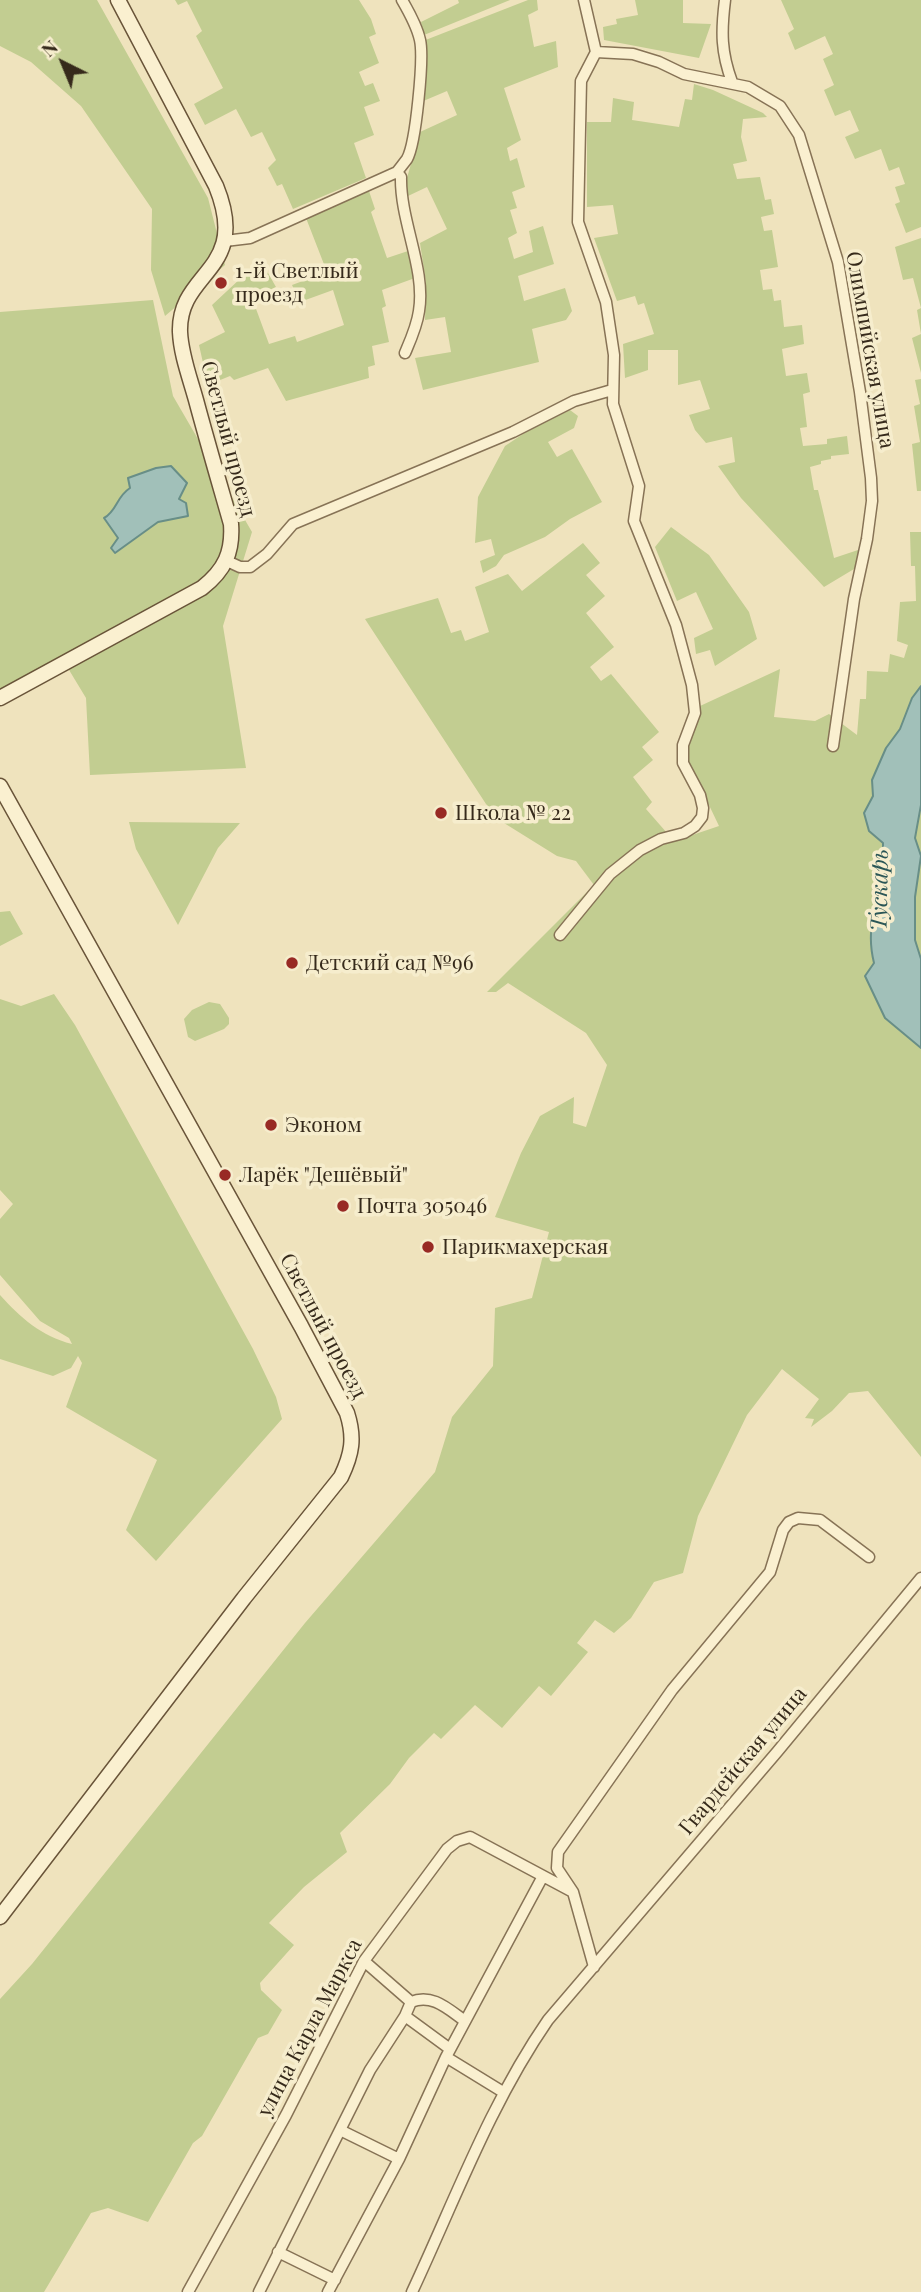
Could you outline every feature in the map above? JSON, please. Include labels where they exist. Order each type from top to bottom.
[{"type":"street","points":[[118,0],[216,186],[225,213],[225,241],[250,238],[397,172],[408,158],[422,65],[420,40],[402,0]]},
{"type":"street","points":[[560,935],[610,874],[640,850],[661,839],[684,834],[702,817],[700,795],[683,763],[683,745],[695,713],[692,685],[677,625],[634,521],[639,486],[616,416],[612,390],[614,355],[606,302],[578,222],[581,81],[596,52],[584,0]]},
{"type":"street","points":[[725,0],[721,35],[725,64],[732,82]]},
{"type":"street","name":"Олимпийская улица","points":[[596,52],[633,54],[684,74],[747,87],[780,106],[799,135],[838,262],[860,391],[872,501],[854,599],[833,746]]},
{"type":"street","points":[[397,172],[401,177],[405,221],[419,288],[419,310],[405,353]]},
{"type":"street","name":"Светлый проезд","points":[[225,241],[216,262],[188,299],[183,310],[180,332],[186,366],[231,524],[232,543],[227,561]]},
{"type":"street","points":[[0,698],[202,587],[216,576],[227,561],[240,567],[250,567],[267,554],[293,524],[513,432],[574,401],[612,390]]},
{"type":"street","name":"Светлый проезд","points":[[0,786],[307,1338],[347,1413],[353,1443],[351,1457],[341,1477],[244,1598],[0,1917]]},
{"type":"street","points":[[412,2292],[503,2092],[524,2054],[548,2020],[594,1967],[573,1892],[557,1868],[558,1852],[672,1690],[770,1572],[783,1530],[789,1522],[798,1518],[820,1520],[869,1557]]},
{"type":"street","name":"Гвардейская улица","points":[[594,1967],[921,1578]]},
{"type":"street","name":"улица Карла Маркса","points":[[188,2292],[286,2116],[363,1961],[447,1849],[457,1841],[470,1837],[573,1892]]},
{"type":"street","points":[[328,2292],[398,2159],[448,2053],[542,1876]]},
{"type":"street","points":[[363,1961],[411,2002]]},
{"type":"street","points":[[259,2292],[370,2070],[411,2002],[419,1998],[432,1999],[465,2021]]},
{"type":"street","points":[[405,2016],[448,2053],[503,2092]]},
{"type":"street","points":[[340,2130],[398,2159]]},
{"type":"street","points":[[278,2252],[335,2280]]},
{"type":"green space","points":[[0,0],[97,0],[208,198],[225,265],[165,316],[151,270],[152,209],[81,106],[31,62],[0,46]]},
{"type":"green space","points":[[175,0],[359,0],[371,19],[376,34],[369,37],[379,63],[359,72],[365,86],[373,83],[380,101],[364,107],[374,135],[354,143],[366,178],[293,209],[282,184],[277,186],[268,168],[276,160],[262,132],[251,137],[236,109],[205,125],[194,104],[223,88],[196,36],[202,31],[187,1],[178,5]]},
{"type":"green space","points":[[458,0],[510,0],[424,35],[421,22],[459,3]]},
{"type":"green space","points":[[528,0],[537,0],[538,10],[528,15],[534,47],[556,41],[558,67],[504,88],[521,140],[507,148],[510,161],[517,158],[525,187],[512,192],[517,208],[510,210],[517,233],[508,238],[514,259],[533,252],[529,231],[543,226],[554,264],[518,276],[524,301],[565,288],[572,311],[566,320],[532,329],[539,362],[423,390],[415,358],[451,352],[445,317],[425,320],[426,283],[420,243],[447,229],[427,187],[408,196],[405,185],[420,132],[457,115],[447,91],[421,102],[423,41]]},
{"type":"green space","points":[[635,0],[683,0],[683,23],[711,24],[699,58],[604,40],[603,27],[617,24],[616,19],[638,15]]},
{"type":"green space","points":[[781,0],[921,0],[921,227],[906,233],[895,204],[900,202],[895,187],[905,184],[899,167],[889,171],[881,149],[855,159],[845,137],[859,131],[850,110],[835,116],[824,90],[834,85],[823,59],[833,54],[825,36],[795,50],[788,33],[794,29]]},
{"type":"green space","points":[[694,84],[713,90],[767,117],[743,119],[741,137],[747,161],[733,164],[737,179],[760,177],[765,200],[771,199],[774,214],[761,217],[764,231],[772,230],[778,267],[760,270],[763,290],[772,289],[774,301],[781,300],[784,327],[802,325],[804,344],[782,349],[786,376],[807,373],[810,392],[803,394],[807,427],[800,428],[803,446],[827,444],[827,439],[847,436],[849,454],[831,456],[831,459],[810,467],[834,558],[861,549],[859,566],[824,587],[741,498],[718,466],[735,462],[732,437],[706,443],[695,430],[689,415],[710,409],[700,380],[678,385],[678,350],[648,350],[648,370],[625,378],[623,344],[654,334],[644,303],[638,305],[635,296],[617,301],[594,238],[618,234],[613,205],[587,207],[587,122],[611,122],[613,98],[634,102],[632,120],[679,127],[685,99],[692,100]]},
{"type":"green space","points":[[369,191],[375,209],[371,212],[387,258],[408,251],[415,278],[382,290],[386,306],[382,308],[389,342],[372,346],[375,365],[368,367],[369,378],[286,401],[268,368],[234,380],[230,376],[208,385],[199,345],[225,332],[212,305],[256,264],[268,273],[276,287],[252,298],[269,344],[295,336],[297,342],[344,325],[333,290],[300,302],[292,285],[327,272],[306,218]]},
{"type":"green space","points":[[921,238],[921,308],[913,278],[903,280],[895,247]]},
{"type":"green space","points":[[153,300],[173,396],[252,532],[223,626],[246,768],[90,775],[86,698],[63,660],[0,693],[0,312]]},
{"type":"green space","points":[[921,308],[921,334],[917,310]]},
{"type":"green space","points":[[921,334],[921,373],[912,338]]},
{"type":"green space","points":[[921,379],[921,491],[917,491],[912,444],[920,442],[914,406],[920,404],[915,380]]},
{"type":"green space","points":[[570,410],[578,416],[574,428],[548,442],[557,457],[572,449],[602,502],[570,519],[545,537],[504,555],[496,566],[483,573],[480,561],[495,555],[491,539],[475,543],[478,497],[505,446],[532,428]]},
{"type":"green space","points":[[671,527],[709,555],[749,612],[757,639],[715,666],[710,650],[696,654],[694,638],[713,629],[696,592],[677,601],[655,547]]},
{"type":"green space","points":[[910,532],[921,532],[921,686],[912,698],[901,728],[886,748],[872,780],[873,796],[864,813],[870,831],[883,843],[881,880],[871,935],[874,963],[865,976],[885,1018],[921,1048],[921,1457],[868,1391],[849,1393],[811,1427],[814,1419],[805,1418],[819,1399],[782,1369],[747,1415],[698,1516],[683,1573],[654,1582],[631,1618],[614,1633],[595,1620],[577,1643],[588,1652],[551,1696],[539,1686],[502,1728],[475,1705],[441,1739],[434,1733],[409,1758],[390,1784],[340,1833],[347,1852],[304,1887],[269,1923],[294,1945],[260,1983],[261,1990],[282,2010],[268,2034],[258,2038],[202,2136],[193,2143],[148,2222],[108,2208],[91,2213],[44,2292],[0,2292],[0,1999],[32,1964],[305,1623],[435,1472],[452,1417],[493,1366],[495,1308],[532,1298],[549,1232],[495,1217],[521,1153],[540,1116],[574,1097],[573,1123],[586,1127],[607,1065],[586,1033],[508,983],[496,992],[487,992],[594,885],[576,861],[557,856],[504,823],[486,804],[365,619],[438,598],[451,633],[461,630],[465,641],[489,632],[475,587],[508,574],[522,591],[583,543],[600,563],[586,575],[605,596],[586,613],[614,647],[590,667],[601,681],[611,674],[659,732],[642,747],[653,760],[633,777],[652,802],[646,809],[667,833],[636,846],[598,882],[651,849],[719,826],[687,759],[688,741],[700,706],[780,669],[774,717],[815,721],[829,714],[857,735],[860,699],[866,699],[867,671],[888,672],[890,654],[904,658],[908,645],[897,641],[900,602],[916,601]]},
{"type":"green space","points":[[921,805],[921,856],[915,838]]},
{"type":"green space","points":[[129,822],[240,823],[218,848],[178,925],[136,849]]},
{"type":"green space","points":[[921,856],[921,959],[915,940],[915,897]]},
{"type":"green space","points":[[10,911],[23,934],[0,946],[0,912]]},
{"type":"green space","points":[[54,994],[75,1025],[253,1349],[276,1397],[282,1419],[156,1561],[126,1530],[157,1460],[66,1407],[82,1363],[78,1356],[71,1368],[53,1376],[0,1359],[0,1295],[32,1325],[72,1344],[69,1338],[40,1321],[0,1275],[0,1219],[13,1204],[0,1190],[0,999],[21,1006]]},
{"type":"green space","points":[[209,1002],[220,1004],[229,1018],[229,1024],[224,1029],[195,1041],[188,1037],[184,1019],[192,1010]]},
{"type":"water","points":[[171,466],[187,483],[179,499],[186,503],[188,516],[158,522],[115,553],[111,548],[118,538],[104,518],[112,512],[122,495],[130,488],[128,478],[156,468]]},
{"type":"water","name":"Тускарь","points":[[921,686],[921,805],[915,838],[921,856],[915,897],[915,940],[921,959],[921,1048],[885,1018],[865,976],[874,963],[871,935],[881,880],[883,843],[869,831],[864,813],[873,796],[872,780],[886,748],[900,729],[912,698]]},
{"type":"place","name":"1-й Светлый проезд","points":[[221,283]]},
{"type":"place","name":"Школа № 22","points":[[441,813]]},
{"type":"place","name":"Детский сад №96","points":[[292,963]]},
{"type":"place","name":"Эконом","points":[[271,1125]]},
{"type":"place","name":"Ларёк \"Дешёвый\"","points":[[225,1175]]},
{"type":"place","name":"Почта 305046","points":[[343,1206]]},
{"type":"place","name":"Парикмахерская","points":[[428,1247]]}]
